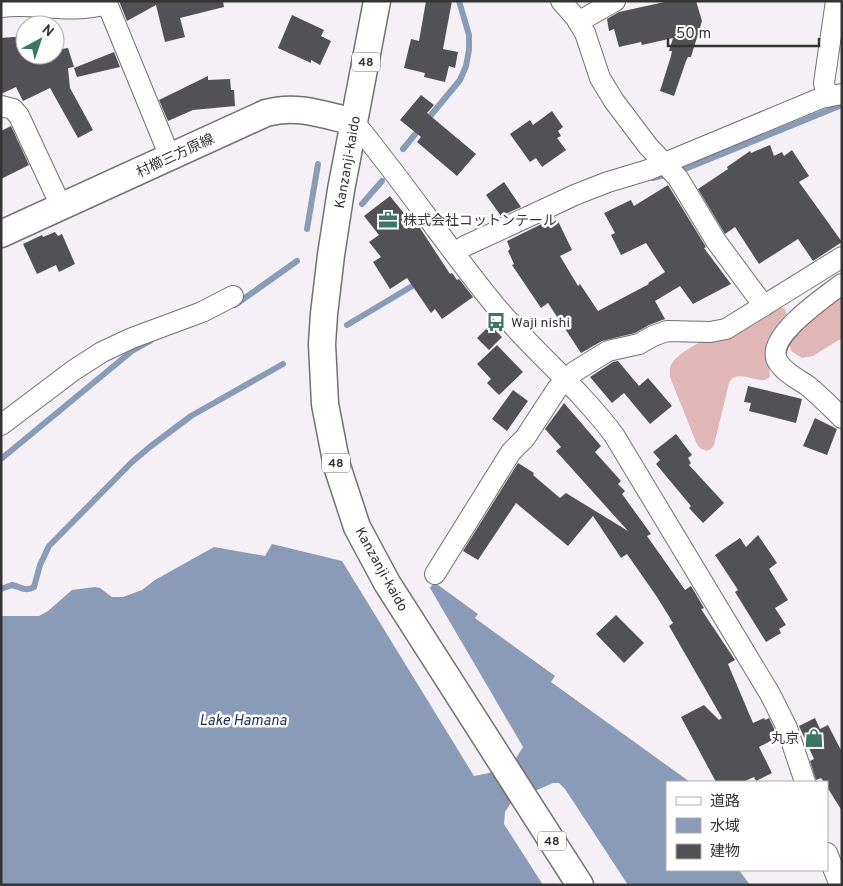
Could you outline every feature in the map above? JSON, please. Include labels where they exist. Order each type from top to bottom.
[{"type":"main road","name":"Kanzanji-kaido","points":[[377,1],[330,255],[324,314],[322,344],[325,404],[337,466],[358,527],[387,583],[580,885]]},
{"type":"main road","name":"村櫛三方原線","points":[[1,234],[266,113],[277,110],[300,109],[354,122]]},
{"type":"street","points":[[561,1],[585,33],[606,90],[648,146],[678,178],[716,241],[764,306]]},
{"type":"street","points":[[578,22],[615,1]]},
{"type":"street","points":[[455,253],[465,246],[577,194],[665,164],[834,96],[824,83],[836,1]]},
{"type":"street","points":[[1,7],[35,6],[69,10],[106,3],[170,157]]},
{"type":"street","points":[[1,106],[13,109],[19,116],[61,206]]},
{"type":"street","points":[[354,122],[504,316],[595,411],[614,435],[770,694],[787,728],[805,781]]},
{"type":"street","points":[[435,574],[511,452],[525,438],[557,389],[574,372],[608,351],[639,344],[667,331],[710,332],[726,329],[842,257]]},
{"type":"street","points":[[842,284],[791,325],[775,350],[777,361],[784,369],[809,388],[842,418]]},
{"type":"street","points":[[1,425],[47,399],[74,370],[102,352],[132,338],[202,312],[233,296]]},
{"type":"street","points":[[828,855],[840,885]]},
{"type":"shaded area","points":[[842,291],[842,338],[813,356],[802,358],[791,351],[789,341],[793,331]]},
{"type":"shaded area","points":[[780,307],[785,309],[787,315],[768,355],[770,377],[765,380],[740,376],[732,379],[729,383],[714,445],[706,451],[700,448],[670,377],[671,365],[689,348],[704,340]]},
{"type":"water","name":"Lake Hamana","points":[[272,544],[342,561],[474,776],[489,773],[514,761],[523,747],[430,588],[434,582],[478,614],[475,618],[555,676],[551,682],[689,781],[666,781],[666,871],[740,871],[750,885],[628,885],[565,789],[559,783],[553,783],[512,801],[505,812],[504,824],[543,885],[1,885],[1,616],[39,616],[48,611],[72,590],[95,587],[100,588],[112,597],[123,597],[142,590],[155,580],[214,547],[265,556]]},
{"type":"building","points":[[119,1],[223,1],[224,7],[180,18],[185,37],[165,42],[156,5],[127,21]]},
{"type":"building","points":[[426,1],[452,1],[443,49],[458,52],[455,68],[449,66],[445,82],[424,77],[425,73],[404,68],[411,39],[419,41]]},
{"type":"building","points":[[669,1],[696,1],[702,21],[691,57],[688,57],[686,61],[674,96],[660,91],[671,56],[672,51],[669,51],[673,38],[642,45],[641,42],[619,47],[614,29],[609,31],[607,19],[619,12]]},
{"type":"building","points":[[292,15],[324,30],[321,36],[331,41],[320,65],[311,60],[311,63],[278,48]]},
{"type":"building","points":[[15,37],[15,65],[65,65],[65,48],[68,48],[74,67],[68,68],[70,88],[93,130],[78,138],[50,88],[23,101],[16,87],[1,94],[1,38]]},
{"type":"building","points":[[114,52],[120,67],[77,77],[74,68]]},
{"type":"building","points":[[208,76],[208,80],[230,79],[231,90],[234,90],[235,106],[193,110],[168,121],[159,100]]},
{"type":"building","points":[[421,95],[434,105],[427,113],[476,154],[457,176],[417,142],[421,137],[400,120]]},
{"type":"building","points":[[552,111],[563,127],[558,131],[561,136],[557,138],[566,150],[542,167],[536,158],[530,162],[510,134],[530,120],[533,125]]},
{"type":"building","points":[[11,126],[29,165],[1,179],[1,131]]},
{"type":"building","points":[[770,145],[774,156],[782,152],[784,156],[792,150],[809,176],[799,182],[842,242],[813,261],[798,239],[759,264],[735,227],[725,234],[698,189],[728,169],[727,167],[750,151],[751,153]]},
{"type":"building","points":[[504,182],[521,207],[501,216],[486,195]]},
{"type":"building","points":[[668,185],[706,247],[704,248],[731,284],[693,304],[680,286],[655,301],[665,319],[635,333],[602,341],[581,353],[548,303],[541,308],[512,265],[514,264],[508,251],[510,249],[507,241],[556,217],[572,250],[560,256],[578,286],[580,284],[598,311],[649,284],[665,272],[646,243],[621,255],[611,235],[615,233],[604,213],[631,200],[634,206]]},
{"type":"building","points":[[390,196],[415,227],[418,225],[450,274],[452,273],[457,280],[459,279],[473,297],[442,319],[435,309],[431,313],[407,278],[390,289],[373,262],[381,257],[369,242],[379,235],[364,216]]},
{"type":"building","points":[[55,232],[58,236],[62,234],[75,264],[59,272],[56,265],[37,274],[23,244],[42,235],[43,237]]},
{"type":"building","points":[[490,325],[502,337],[489,350],[477,338]]},
{"type":"building","points":[[497,345],[523,372],[499,395],[487,383],[491,379],[477,364]]},
{"type":"building","points":[[618,361],[639,386],[648,378],[672,406],[650,424],[624,393],[612,403],[590,377],[613,362]]},
{"type":"building","points":[[748,386],[802,399],[796,423],[749,411],[751,403],[744,402]]},
{"type":"building","points":[[513,390],[528,401],[507,431],[492,419]]},
{"type":"building","points":[[564,403],[601,446],[595,452],[621,481],[618,484],[625,491],[622,494],[651,534],[647,536],[685,590],[691,586],[704,608],[701,609],[735,660],[728,664],[753,723],[769,718],[778,737],[759,747],[772,773],[756,781],[754,777],[745,781],[715,781],[681,717],[704,705],[719,720],[722,718],[669,626],[673,623],[657,597],[627,554],[621,558],[593,516],[568,546],[516,503],[478,560],[463,551],[518,463],[534,473],[533,475],[560,498],[566,493],[628,531],[556,451],[561,447],[545,429]]},
{"type":"building","points":[[815,418],[837,429],[827,455],[803,446]]},
{"type":"building","points":[[676,434],[692,455],[688,458],[691,463],[689,465],[724,503],[703,523],[689,508],[691,506],[656,464],[660,460],[653,452]]},
{"type":"building","points":[[758,535],[777,563],[769,569],[788,600],[775,608],[786,625],[779,629],[781,633],[766,642],[735,592],[738,590],[715,555],[740,538],[746,547]]},
{"type":"building","points":[[616,615],[644,643],[624,663],[596,634]]},
{"type":"building","points":[[815,718],[820,729],[828,725],[842,752],[842,811],[828,789],[828,781],[823,781],[821,778],[816,780],[810,761],[814,759],[799,726]]},
{"type":"waterway","points":[[403,149],[460,80],[466,66],[469,35],[459,1]]},
{"type":"waterway","points":[[685,169],[842,105]]},
{"type":"waterway","points":[[307,229],[318,164]]},
{"type":"waterway","points":[[653,178],[664,175]]},
{"type":"waterway","points":[[362,204],[382,181]]},
{"type":"waterway","points":[[235,305],[297,261]]},
{"type":"waterway","points":[[347,325],[419,282]]},
{"type":"waterway","points":[[1,459],[132,351],[150,341]]},
{"type":"waterway","points":[[1,589],[12,585],[26,589],[34,587],[40,565],[49,546],[132,462],[191,416],[283,364]]},
{"type":"place","name":"株式会社コットンテール","points":[[388,220]]},
{"type":"place","name":"Waji nishi","points":[[496,322]]},
{"type":"place","name":"丸京","points":[[814,738]]}]
